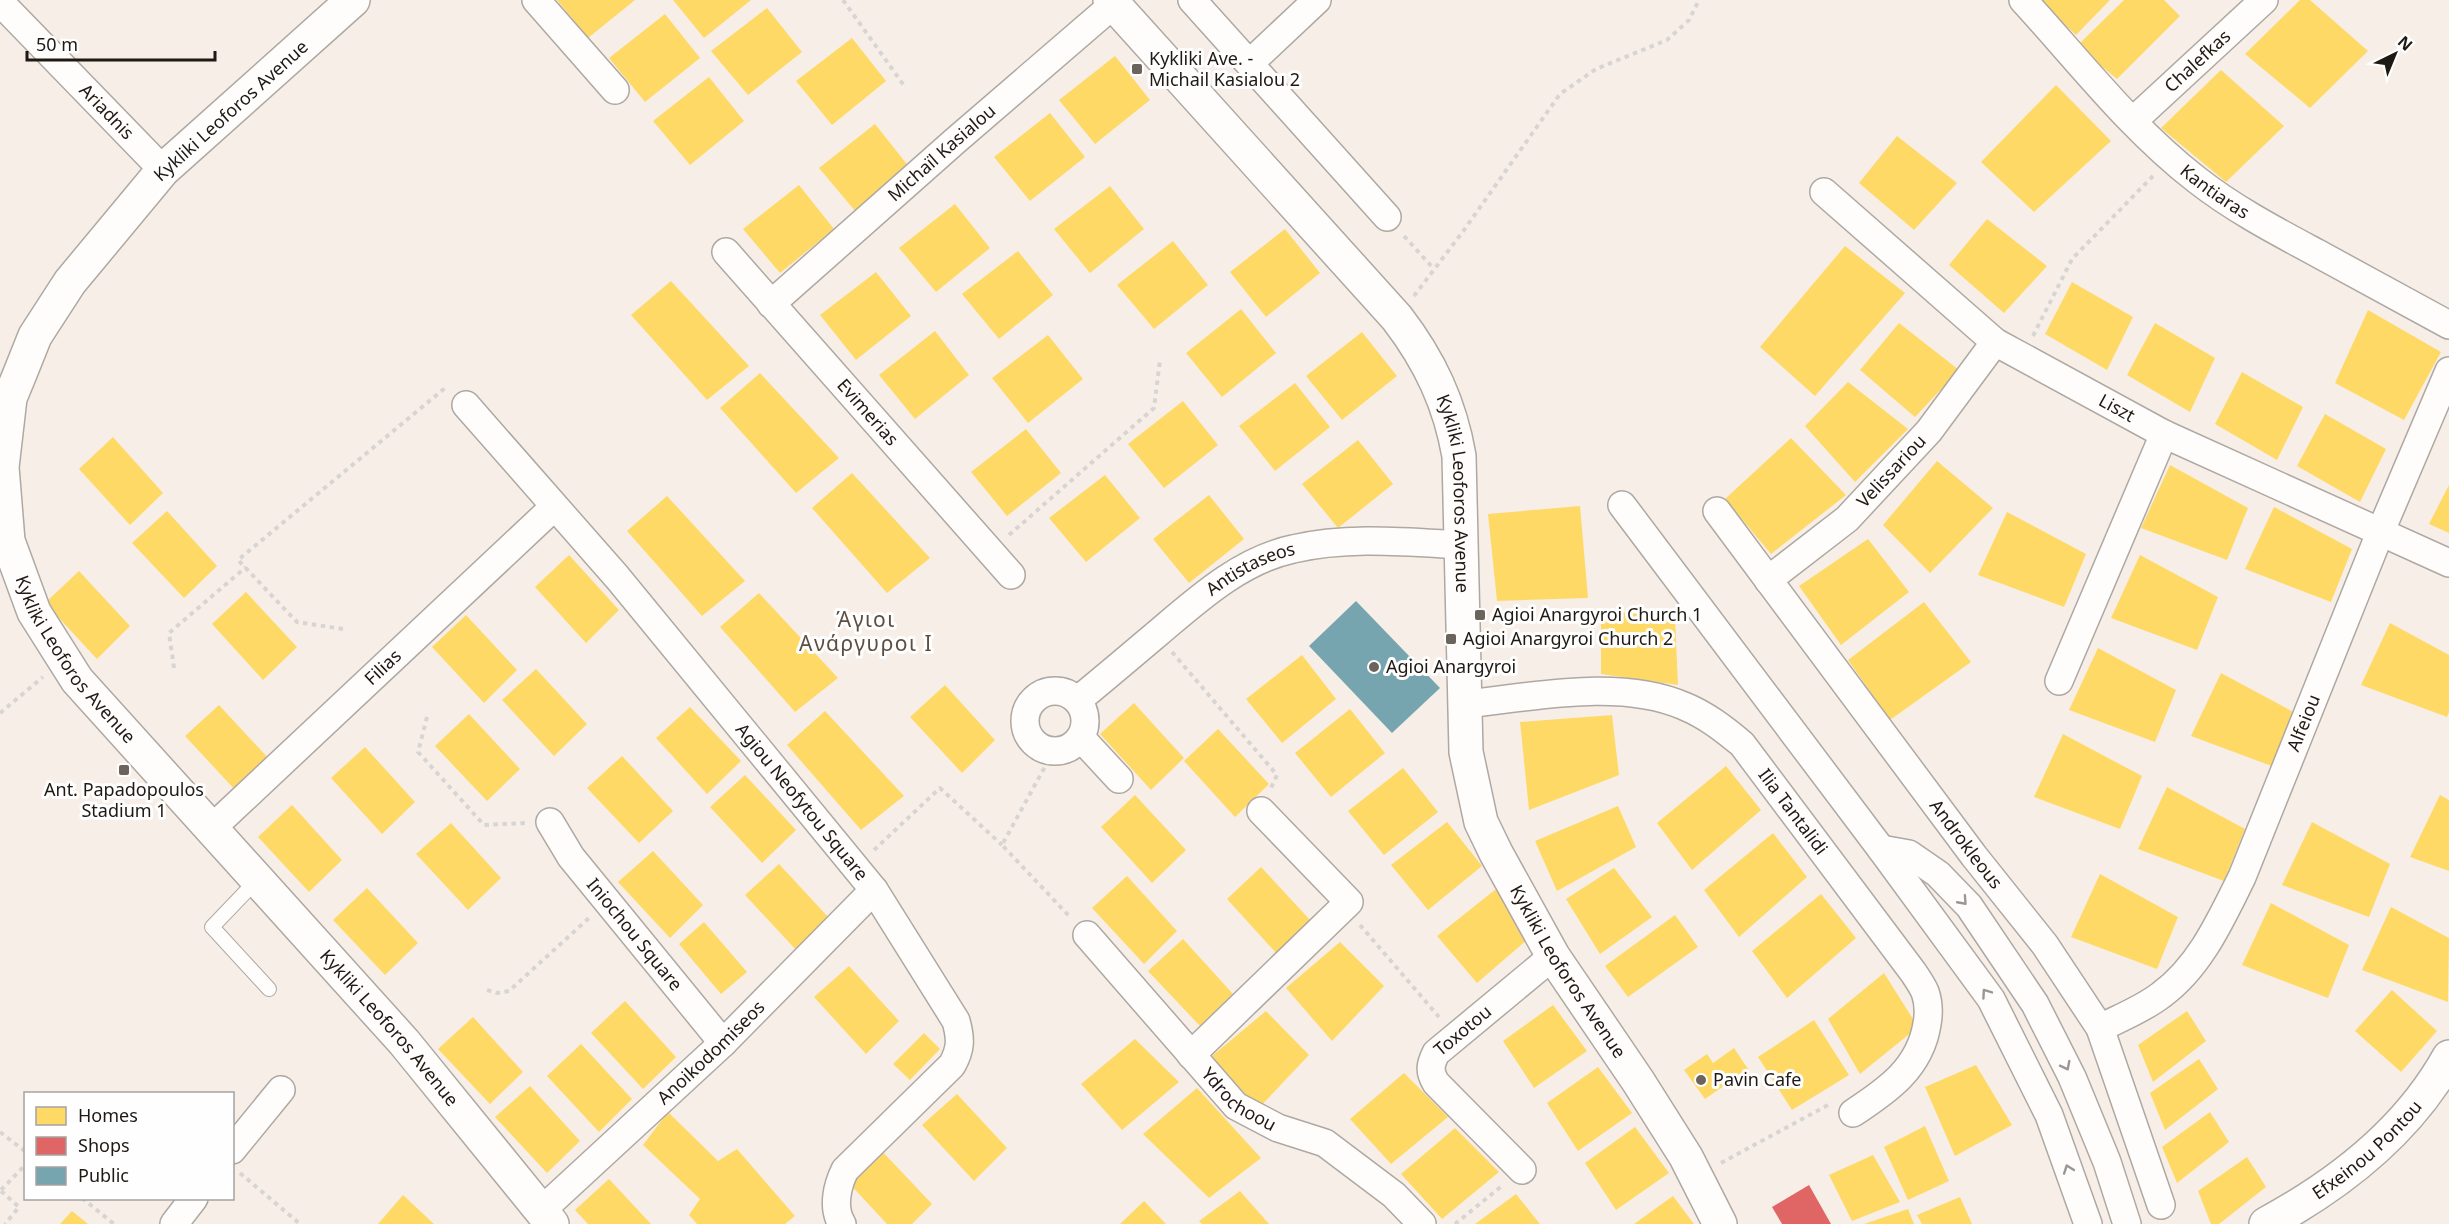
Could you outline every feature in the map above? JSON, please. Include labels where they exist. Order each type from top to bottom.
[{"type":"street","name":"Kykliki Leoforos Avenue","points":[[353,0],[163,170],[70,282],[35,336],[10,398],[2,467],[8,540],[34,612],[77,680],[404,1042],[547,1217]]},
{"type":"street","points":[[536,0],[615,90]]},
{"type":"street","points":[[1192,0],[1387,217]]},
{"type":"street","points":[[1250,63],[1317,0]]},
{"type":"street","name":"Kantiaras","points":[[2023,0],[2133,121],[2171,158],[2223,199],[2260,222],[2449,325]]},
{"type":"street","name":"Chalefkas","points":[[2133,121],[2264,0]]},
{"type":"street","name":"Ariadnis","points":[[0,2],[163,170]]},
{"type":"street","name":"Kykliki Leoforos Avenue","points":[[1112,2],[1397,318],[1413,339],[1438,382],[1454,430],[1459,456],[1466,752],[1481,822],[1553,956],[1632,1072],[1697,1176],[1720,1224]]},
{"type":"street","name":"Michaïl Kasialou","points":[[771,304],[1112,2]]},
{"type":"street","name":"Liszt","points":[[1824,192],[1995,342],[2164,434],[2449,563]]},
{"type":"street","name":"Evimerias","points":[[726,252],[1011,575]]},
{"type":"street","name":"Velissariou","points":[[1768,580],[1847,519],[1929,431],[1995,342]]},
{"type":"street","name":"Alfeiou","points":[[2100,1028],[2160,996],[2184,976],[2215,931],[2242,877],[2380,533],[2449,371]]},
{"type":"street","name":"Agiou Neofytou Square","points":[[466,405],[617,577],[874,890],[957,1021],[961,1040],[952,1065],[845,1170],[837,1192],[838,1218],[842,1224]]},
{"type":"street","points":[[2060,681],[2164,434]]},
{"type":"street","points":[[1622,505],[1991,999],[2049,1115],[2088,1224]]},
{"type":"street","name":"Filias","points":[[211,829],[554,507]]},
{"type":"street","name":"Androkleous","points":[[1716,511],[1974,856],[2045,945],[2100,1028],[2161,1205]]},
{"type":"street","name":"Antistaseos","points":[[1078,700],[1214,588],[1239,571],[1263,559],[1292,549],[1329,543],[1373,541],[1462,545]]},
{"type":"street","points":[[1048,690],[1069,694],[1078,700],[1086,719],[1085,729],[1081,738],[1073,746],[1053,752],[1033,742],[1024,723],[1025,712],[1030,702],[1048,690]]},
{"type":"street","name":"Ilia Tantalidi","points":[[1464,704],[1580,693],[1636,693],[1683,706],[1721,727],[1742,744],[1913,972],[1925,992],[1929,1010],[1925,1034],[1911,1066],[1898,1081],[1853,1113]]},
{"type":"street","points":[[1081,738],[1119,779]]},
{"type":"street","points":[[1191,1055],[1348,902],[1261,811]]},
{"type":"street","name":"Iniochou Square","points":[[550,822],[571,857],[723,1042]]},
{"type":"street","points":[[1881,849],[1909,854],[1938,874],[1969,906],[2035,1004],[2072,1077],[2107,1162],[2127,1224]]},
{"type":"street","points":[[1938,874],[1974,856]]},
{"type":"street","name":"Anoikodomiseos","points":[[547,1217],[874,890]]},
{"type":"street","name":"Ydrochoou","points":[[1087,935],[1236,1106],[1278,1128],[1325,1143],[1394,1195],[1422,1224]]},
{"type":"street","name":"Toxotou","points":[[1522,1170],[1436,1083],[1430,1072],[1431,1064],[1436,1053],[1553,956]]},
{"type":"street","name":"Efxeinou Pontou","points":[[2266,1224],[2320,1193],[2364,1159],[2401,1122],[2449,1057]]},
{"type":"street","points":[[234,1148],[281,1090]]},
{"type":"street","points":[[174,1224],[192,1200]]},
{"type":"lane","points":[[257,880],[212,927],[269,989]]},
{"type":"path","points":[[843,0],[905,87]]},
{"type":"path","points":[[1397,318],[1560,94],[1596,69],[1667,40],[1689,20],[1699,0]]},
{"type":"path","points":[[2022,356],[2072,260],[2171,158]]},
{"type":"path","points":[[1387,217],[1434,269]]},
{"type":"path","points":[[990,551],[1154,408],[1160,360]]},
{"type":"path","points":[[343,628],[297,622],[238,560],[446,387],[466,405]]},
{"type":"path","points":[[174,668],[169,633],[246,567]]},
{"type":"path","points":[[1156,634],[1277,775],[1261,811]]},
{"type":"path","points":[[0,713],[64,659]]},
{"type":"path","points":[[427,717],[418,752],[484,825],[550,822]]},
{"type":"path","points":[[1002,845],[1053,752]]},
{"type":"path","points":[[855,867],[940,788],[1002,845],[1087,935]]},
{"type":"path","points":[[488,990],[496,993],[509,992],[607,901]]},
{"type":"path","points":[[1344,906],[1456,1037]]},
{"type":"path","points":[[1697,1176],[1840,1099],[1853,1113]]},
{"type":"path","points":[[0,1132],[24,1150]]},
{"type":"path","points":[[5,1224],[19,1207],[1,1190],[24,1166]]},
{"type":"path","points":[[234,1169],[300,1224]]},
{"type":"path","points":[[1455,1224],[1522,1170]]},
{"type":"path","points":[[84,1200],[114,1224]]},
{"type":"building: Homes","points":[[557,0],[635,0],[588,38]]},
{"type":"building: Homes","points":[[673,0],[751,0],[704,38]]},
{"type":"building: Homes","points":[[2038,0],[2110,0],[2076,35]]},
{"type":"building: Homes","points":[[2124,0],[2164,0],[2180,16],[2117,79],[2077,46]]},
{"type":"building: Homes","points":[[2300,0],[2310,0],[2368,51],[2310,108],[2245,54]]},
{"type":"building: Homes","points":[[767,8],[802,52],[748,95],[711,51]]},
{"type":"building: Homes","points":[[665,14],[700,58],[645,102],[609,58]]},
{"type":"building: Homes","points":[[852,38],[886,81],[832,125],[796,81]]},
{"type":"building: Homes","points":[[1115,56],[1150,100],[1095,144],[1059,100]]},
{"type":"building: Homes","points":[[2221,70],[2284,126],[2226,182],[2161,128]]},
{"type":"building: Homes","points":[[709,77],[744,121],[690,165],[653,121]]},
{"type":"building: Homes","points":[[2056,85],[2111,141],[2034,212],[1981,162]]},
{"type":"building: Homes","points":[[1050,113],[1085,157],[1030,201],[994,157]]},
{"type":"building: Homes","points":[[875,124],[910,168],[856,212],[819,168]]},
{"type":"building: Homes","points":[[1897,136],[1957,183],[1914,230],[1859,183]]},
{"type":"building: Homes","points":[[799,185],[834,229],[780,273],[743,229]]},
{"type":"building: Homes","points":[[1110,186],[1144,229],[1090,273],[1054,229]]},
{"type":"building: Homes","points":[[955,204],[990,248],[936,292],[899,248]]},
{"type":"building: Homes","points":[[1987,219],[2047,266],[2004,313],[1949,265]]},
{"type":"building: Homes","points":[[1285,229],[1320,273],[1266,317],[1230,272]]},
{"type":"building: Homes","points":[[1173,241],[1208,285],[1154,329],[1117,285]]},
{"type":"building: Homes","points":[[1845,246],[1905,293],[1815,396],[1760,347]]},
{"type":"building: Homes","points":[[1018,251],[1053,295],[999,339],[962,294]]},
{"type":"building: Homes","points":[[876,272],[911,316],[856,360],[820,315]]},
{"type":"building: Homes","points":[[671,281],[749,366],[707,400],[631,315]]},
{"type":"building: Homes","points":[[2072,282],[2133,317],[2107,370],[2045,334]]},
{"type":"building: Homes","points":[[1241,309],[1276,353],[1222,397],[1186,353]]},
{"type":"building: Homes","points":[[2368,310],[2441,352],[2404,420],[2335,383]]},
{"type":"building: Homes","points":[[1899,323],[1959,370],[1915,417],[1860,370]]},
{"type":"building: Homes","points":[[2155,323],[2215,358],[2190,412],[2127,375]]},
{"type":"building: Homes","points":[[935,331],[969,375],[915,419],[879,375]]},
{"type":"building: Homes","points":[[1362,332],[1397,376],[1342,420],[1306,376]]},
{"type":"building: Homes","points":[[1048,335],[1083,379],[1028,423],[992,378]]},
{"type":"building: Homes","points":[[2242,372],[2303,407],[2277,460],[2215,424]]},
{"type":"building: Homes","points":[[760,373],[839,458],[796,493],[720,408]]},
{"type":"building: Homes","points":[[1848,382],[1908,429],[1855,482],[1805,426]]},
{"type":"building: Homes","points":[[1295,383],[1330,427],[1275,471],[1239,426]]},
{"type":"building: Homes","points":[[1183,401],[1218,445],[1164,488],[1128,444]]},
{"type":"building: Homes","points":[[2325,414],[2386,449],[2360,502],[2297,466]]},
{"type":"building: Homes","points":[[1026,429],[1061,473],[1007,516],[971,472]]},
{"type":"building: Homes","points":[[113,437],[163,493],[130,525],[79,469]]},
{"type":"building: Homes","points":[[1791,438],[1846,495],[1771,554],[1725,499]]},
{"type":"building: Homes","points":[[1358,440],[1393,484],[1338,528],[1302,484]]},
{"type":"building: Homes","points":[[1937,461],[1993,508],[1930,573],[1883,525]]},
{"type":"building: Homes","points":[[2170,465],[2248,508],[2227,560],[2141,528]]},
{"type":"building: Homes","points":[[852,473],[930,558],[887,593],[812,508]]},
{"type":"building: Homes","points":[[1105,475],[1140,518],[1086,562],[1049,518]]},
{"type":"building: Homes","points":[[2449,485],[2449,533],[2429,524]]},
{"type":"building: Homes","points":[[1209,495],[1244,539],[1189,583],[1153,539]]},
{"type":"building: Homes","points":[[667,496],[745,581],[702,616],[627,531]]},
{"type":"building: Homes","points":[[1580,506],[1588,598],[1497,601],[1488,514]]},
{"type":"building: Homes","points":[[2274,507],[2352,549],[2331,602],[2245,569]]},
{"type":"building: Homes","points":[[167,511],[217,566],[184,598],[132,543]]},
{"type":"building: Homes","points":[[2007,512],[2086,554],[2064,607],[1978,575]]},
{"type":"building: Homes","points":[[1868,539],[1909,592],[1841,645],[1799,586]]},
{"type":"building: Homes","points":[[569,555],[619,610],[586,643],[535,587]]},
{"type":"building: Homes","points":[[2140,555],[2218,597],[2197,650],[2111,618]]},
{"type":"building: Homes","points":[[79,571],[130,626],[97,659],[45,603]]},
{"type":"building: Homes","points":[[246,592],[297,647],[263,680],[212,624]]},
{"type":"building: Homes","points":[[759,593],[838,678],[795,712],[720,627]]},
{"type":"building: Homes","points":[[1924,602],[1971,662],[1890,720],[1848,660]]},
{"type":"building: Homes","points":[[1601,610],[1675,618],[1678,685],[1601,674]]},
{"type":"building: Homes","points":[[466,615],[517,670],[484,703],[432,647]]},
{"type":"building: Homes","points":[[2390,623],[2449,655],[2449,712],[2447,717],[2361,685]]},
{"type":"building: Homes","points":[[2098,648],[2176,690],[2155,742],[2069,710]]},
{"type":"building: Homes","points":[[1302,655],[1336,699],[1282,743],[1246,699]]},
{"type":"building: Homes","points":[[536,669],[587,724],[554,756],[502,700]]},
{"type":"building: Homes","points":[[2221,673],[2299,715],[2277,768],[2191,736]]},
{"type":"building: Homes","points":[[945,685],[995,740],[962,773],[910,717]]},
{"type":"building: Homes","points":[[1134,703],[1184,758],[1151,790],[1100,734]]},
{"type":"building: Homes","points":[[219,705],[270,760],[237,792],[185,736]]},
{"type":"building: Homes","points":[[690,707],[741,761],[707,794],[656,738]]},
{"type":"building: Homes","points":[[1350,709],[1385,753],[1331,797],[1295,753]]},
{"type":"building: Homes","points":[[825,711],[904,796],[861,830],[787,745]]},
{"type":"building: Homes","points":[[469,714],[520,769],[487,801],[435,746]]},
{"type":"building: Homes","points":[[1612,715],[1619,775],[1529,810],[1520,722]]},
{"type":"building: Homes","points":[[1218,729],[1269,784],[1235,817],[1184,761]]},
{"type":"building: Homes","points":[[2063,734],[2142,776],[2120,829],[2034,797]]},
{"type":"building: Homes","points":[[365,747],[415,802],[382,834],[331,778]]},
{"type":"building: Homes","points":[[622,756],[673,811],[639,843],[587,788]]},
{"type":"building: Homes","points":[[1726,766],[1761,810],[1692,870],[1657,823]]},
{"type":"building: Homes","points":[[1403,768],[1438,812],[1384,855],[1348,811]]},
{"type":"building: Homes","points":[[745,775],[796,830],[762,863],[710,807]]},
{"type":"building: Homes","points":[[2167,787],[2245,829],[2224,881],[2138,849]]},
{"type":"building: Homes","points":[[1135,795],[1186,850],[1152,883],[1101,827]]},
{"type":"building: Homes","points":[[2440,795],[2449,800],[2449,871],[2410,857]]},
{"type":"building: Homes","points":[[292,805],[342,860],[309,892],[258,837]]},
{"type":"building: Homes","points":[[1618,806],[1636,847],[1557,891],[1535,841]]},
{"type":"building: Homes","points":[[1447,822],[1482,866],[1428,910],[1391,865]]},
{"type":"building: Homes","points":[[2312,822],[2390,864],[2369,917],[2282,885]]},
{"type":"building: Homes","points":[[451,823],[501,878],[468,910],[416,854]]},
{"type":"building: Homes","points":[[1773,833],[1807,877],[1739,937],[1704,890]]},
{"type":"building: Homes","points":[[653,851],[703,905],[670,938],[618,882]]},
{"type":"building: Homes","points":[[779,864],[830,919],[797,951],[745,895]]},
{"type":"building: Homes","points":[[1261,867],[1312,922],[1278,955],[1227,899]]},
{"type":"building: Homes","points":[[1614,868],[1652,917],[1600,954],[1566,899]]},
{"type":"building: Homes","points":[[2100,874],[2178,917],[2157,969],[2071,937]]},
{"type":"building: Homes","points":[[1127,876],[1177,931],[1144,964],[1092,908]]},
{"type":"building: Homes","points":[[367,888],[418,943],[385,975],[333,920]]},
{"type":"building: Homes","points":[[1496,889],[1528,939],[1477,983],[1437,936]]},
{"type":"building: Homes","points":[[1821,894],[1856,938],[1787,998],[1752,951]]},
{"type":"building: Homes","points":[[2271,903],[2349,945],[2328,998],[2242,965]]},
{"type":"building: Homes","points":[[2391,907],[2449,938],[2448,1002],[2362,970]]},
{"type":"building: Homes","points":[[1675,915],[1698,947],[1628,997],[1605,966]]},
{"type":"building: Homes","points":[[704,922],[747,972],[721,994],[679,944]]},
{"type":"building: Homes","points":[[1183,939],[1233,994],[1200,1026],[1148,971]]},
{"type":"building: Homes","points":[[1340,942],[1384,986],[1332,1041],[1286,988]]},
{"type":"building: Homes","points":[[849,966],[899,1021],[866,1054],[814,997]]},
{"type":"building: Homes","points":[[1884,973],[1918,1027],[1860,1074],[1828,1019]]},
{"type":"building: Homes","points":[[2392,990],[2437,1031],[2401,1072],[2355,1031]]},
{"type":"building: Homes","points":[[625,1001],[676,1057],[643,1089],[591,1033]]},
{"type":"building: Homes","points":[[1553,1005],[1587,1051],[1534,1088],[1503,1041]]},
{"type":"building: Homes","points":[[1266,1011],[1309,1055],[1258,1109],[1212,1056]]},
{"type":"building: Homes","points":[[2187,1011],[2206,1041],[2153,1082],[2138,1045]]},
{"type":"building: Homes","points":[[473,1017],[523,1072],[490,1104],[438,1049]]},
{"type":"building: Homes","points":[[1814,1020],[1849,1075],[1792,1110],[1758,1057]]},
{"type":"building: Homes","points":[[924,1033],[940,1049],[910,1080],[893,1064]]},
{"type":"building: Homes","points":[[1135,1039],[1179,1082],[1122,1130],[1081,1084]]},
{"type":"building: Homes","points":[[581,1044],[632,1099],[599,1132],[547,1076]]},
{"type":"building: Homes","points":[[1734,1048],[1748,1069],[1705,1099],[1684,1070],[1707,1054],[1713,1063]]},
{"type":"building: Homes","points":[[2199,1059],[2218,1089],[2165,1130],[2150,1093]]},
{"type":"building: Homes","points":[[1976,1065],[2012,1125],[1955,1156],[1925,1087]]},
{"type":"building: Homes","points":[[1598,1067],[1632,1113],[1578,1151],[1547,1103]]},
{"type":"building: Homes","points":[[1404,1073],[1448,1117],[1391,1164],[1350,1119]]},
{"type":"building: Homes","points":[[530,1086],[580,1141],[547,1173],[495,1117]]},
{"type":"building: Homes","points":[[1197,1088],[1261,1158],[1209,1198],[1143,1134]]},
{"type":"building: Homes","points":[[957,1094],[1007,1148],[974,1181],[922,1125]]},
{"type":"building: Homes","points":[[668,1112],[718,1161],[737,1149],[795,1216],[785,1224],[697,1224],[689,1215],[700,1199],[643,1145]]},
{"type":"building: Homes","points":[[2210,1112],[2229,1142],[2177,1183],[2162,1147]]},
{"type":"building: Homes","points":[[1925,1126],[1949,1181],[1908,1200],[1884,1147]]},
{"type":"building: Homes","points":[[1635,1127],[1669,1173],[1616,1210],[1585,1163]]},
{"type":"building: Homes","points":[[1455,1128],[1499,1172],[1442,1219],[1401,1174]]},
{"type":"building: Homes","points":[[881,1150],[932,1204],[912,1224],[887,1224],[847,1181]]},
{"type":"building: Homes","points":[[1873,1155],[1900,1202],[1852,1221],[1829,1175]]},
{"type":"building: Homes","points":[[2247,1157],[2266,1187],[2219,1224],[2211,1224],[2198,1191]]},
{"type":"building: Homes","points":[[609,1179],[651,1224],[588,1224],[575,1210]]},
{"type":"building: Homes","points":[[1240,1191],[1269,1224],[1202,1224],[1199,1221]]},
{"type":"building: Homes","points":[[1516,1194],[1540,1224],[1475,1224]]},
{"type":"building: Homes","points":[[403,1195],[434,1224],[378,1224]]},
{"type":"building: Homes","points":[[1673,1196],[1694,1224],[1634,1224]]},
{"type":"building: Homes","points":[[1960,1197],[1972,1224],[1922,1224],[1917,1215]]},
{"type":"building: Homes","points":[[1144,1201],[1166,1224],[1120,1224]]},
{"type":"building: Homes","points":[[1908,1209],[1914,1224],[1864,1224]]},
{"type":"building: Homes","points":[[72,1211],[88,1224],[60,1224]]},
{"type":"building: Shops","points":[[1809,1185],[1831,1224],[1782,1224],[1772,1207]]},
{"type":"building: Public","name":"Agioi Anargyroi","points":[[1356,601],[1440,688],[1392,733],[1309,646]]},
{"type":"place","name":"Kykliki Ave. - Michail Kasialou 2","points":[[1137,69]]},
{"type":"place","name":"Agioi Anargyroi Church 1","points":[[1480,615]]},
{"type":"place","name":"Agioi Anargyroi Church 2","points":[[1451,639]]},
{"type":"place","name":"Agioi Anargyroi","points":[[1374,667]]},
{"type":"place","name":"Ant. Papadopoulos Stadium 1","points":[[124,770]]},
{"type":"place","name":"Pavin Cafe","points":[[1701,1080]]},
{"type":"district","name":"Άγιοι Ανάργυροι Ι","points":[[866,632]]}]
